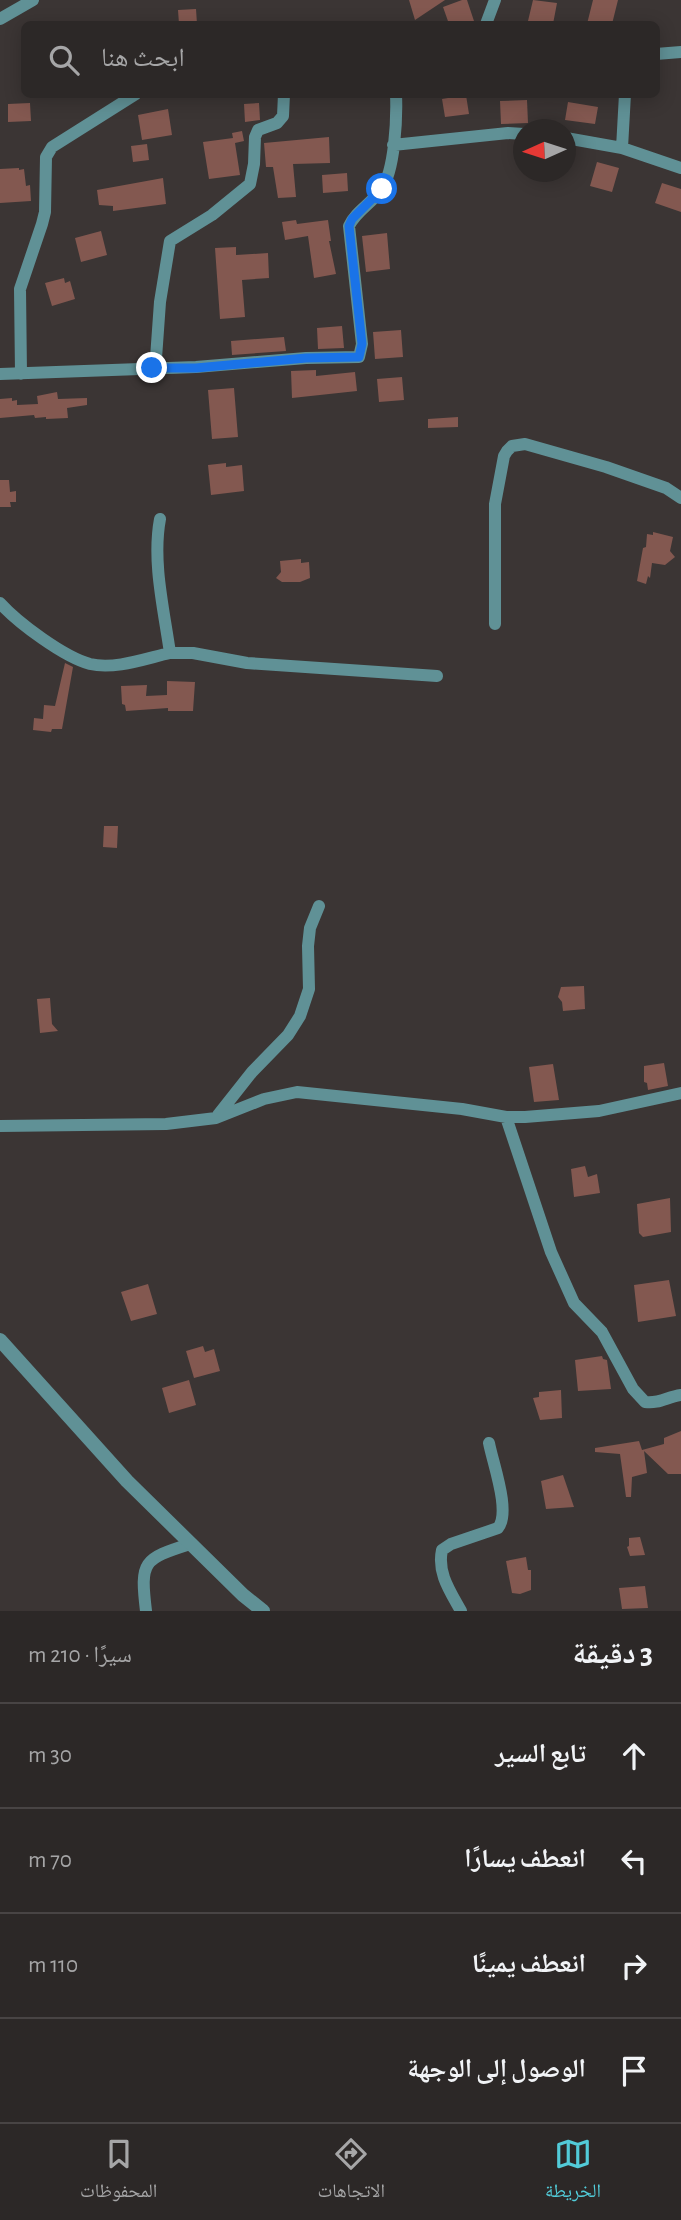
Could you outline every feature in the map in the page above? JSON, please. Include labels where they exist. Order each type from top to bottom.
[{"type":"street","points":[[0,19],[33,0]]},
{"type":"street","points":[[487,21],[495,0]]},
{"type":"street","points":[[660,54],[681,52]]},
{"type":"street","points":[[21,373],[20,289],[45,212],[46,157],[52,146],[130,98]]},
{"type":"street","points":[[152,368],[156,358],[160,302],[170,241],[212,215],[250,184],[258,130],[283,117],[284,98]]},
{"type":"street","points":[[0,374],[196,368],[306,358],[359,357],[362,344],[349,226],[352,219],[382,189],[388,177],[397,114],[396,98]]},
{"type":"street","points":[[622,148],[625,98]]},
{"type":"street","points":[[393,145],[513,133]]},
{"type":"street","points":[[576,140],[622,148],[681,168]]},
{"type":"street","points":[[495,624],[495,504],[504,456],[512,446],[525,444],[563,453],[666,488],[681,498]]},
{"type":"street","points":[[160,519],[158,559],[170,653]]},
{"type":"street","points":[[0,603],[11,615],[58,649],[91,664],[130,663],[170,653],[193,653],[247,663],[438,676]]},
{"type":"street","points":[[216,1118],[252,1072],[288,1035],[300,1016],[309,989],[310,928],[319,906]]},
{"type":"street","points":[[0,1126],[166,1124],[216,1118],[264,1099],[298,1092],[462,1109],[506,1117],[547,1117],[599,1111],[681,1093]]},
{"type":"street","points":[[506,1117],[551,1252],[574,1303],[602,1332],[634,1389],[645,1402],[657,1404],[671,1396],[681,1395]]},
{"type":"street","points":[[0,1340],[127,1482],[243,1595],[263,1611]]},
{"type":"street","points":[[461,1611],[445,1582],[439,1564],[442,1550],[451,1544],[498,1528],[502,1523],[504,1514],[489,1443]]},
{"type":"street","points":[[146,1611],[143,1577],[146,1566],[157,1554],[190,1544]]},
{"type":"building","points":[[409,0],[445,0],[415,20]]},
{"type":"building","points":[[467,0],[474,21],[448,21],[443,7]]},
{"type":"building","points":[[533,0],[557,3],[554,21],[528,21]]},
{"type":"building","points":[[593,0],[618,0],[613,21],[588,21]]},
{"type":"building","points":[[196,9],[197,21],[179,21],[178,10]]},
{"type":"building","points":[[466,98],[469,114],[445,117],[442,99]]},
{"type":"building","points":[[527,100],[528,119],[513,119],[513,124],[501,124],[500,101]]},
{"type":"building","points":[[568,102],[598,107],[595,124],[565,119]]},
{"type":"building","points":[[30,103],[31,121],[8,122],[8,104]]},
{"type":"building","points":[[259,103],[260,120],[245,122],[244,104]]},
{"type":"building","points":[[168,109],[172,135],[142,140],[138,115]]},
{"type":"building","points":[[242,131],[244,141],[235,143],[240,175],[209,179],[203,142],[233,138],[232,133]]},
{"type":"building","points":[[329,137],[330,163],[293,164],[296,197],[278,198],[273,167],[266,167],[264,143]]},
{"type":"building","points":[[147,144],[149,160],[133,162],[131,146]]},
{"type":"building","points":[[597,162],[619,168],[612,192],[590,186]]},
{"type":"building","points":[[0,169],[24,169],[26,186],[30,185],[31,201],[0,203]]},
{"type":"building","points":[[347,173],[348,191],[323,193],[322,175]]},
{"type":"building","points":[[163,178],[166,204],[113,211],[113,206],[99,205],[97,190]]},
{"type":"building","points":[[662,183],[681,189],[681,212],[655,203]]},
{"type":"building","points":[[296,220],[297,224],[328,220],[336,274],[314,278],[308,236],[285,240],[282,222]]},
{"type":"building","points":[[101,231],[107,255],[81,262],[75,238]]},
{"type":"building","points":[[387,233],[390,269],[366,272],[362,236]]},
{"type":"building","points":[[236,247],[236,255],[268,253],[269,278],[242,280],[245,317],[220,319],[215,248]]},
{"type":"building","points":[[64,278],[65,283],[70,281],[75,299],[52,306],[45,283]]},
{"type":"building","points":[[342,326],[344,348],[318,349],[317,328]]},
{"type":"building","points":[[401,330],[403,357],[375,359],[373,332]]},
{"type":"building","points":[[284,337],[286,351],[232,355],[231,341]]},
{"type":"building","points":[[316,370],[316,376],[355,372],[357,391],[292,398],[291,371]]},
{"type":"building","points":[[402,377],[404,400],[379,402],[377,379]]},
{"type":"building","points":[[234,388],[238,437],[212,439],[208,390]]},
{"type":"building","points":[[57,392],[58,399],[87,398],[87,405],[67,408],[68,418],[46,419],[35,418],[34,415],[0,418],[0,399],[12,398],[12,401],[17,400],[17,405],[38,404],[37,396]]},
{"type":"building","points":[[458,417],[458,427],[428,428],[428,419]]},
{"type":"building","points":[[226,463],[226,467],[242,465],[244,491],[211,495],[208,465]]},
{"type":"building","points":[[0,480],[9,480],[10,492],[16,491],[16,502],[10,502],[11,507],[0,507]]},
{"type":"building","points":[[653,532],[673,537],[670,551],[675,557],[665,565],[652,563],[650,578],[648,576],[646,584],[637,581],[647,534],[653,535]]},
{"type":"building","points":[[301,559],[301,563],[309,562],[310,578],[300,582],[282,582],[276,578],[281,572],[280,561]]},
{"type":"building","points":[[65,663],[73,667],[62,729],[52,729],[51,732],[33,730],[34,718],[43,719],[44,705],[55,706]]},
{"type":"building","points":[[167,681],[195,682],[193,711],[168,711],[168,708],[126,711],[125,705],[122,704],[121,686],[147,685],[146,696],[167,695]]},
{"type":"building","points":[[104,826],[118,826],[117,848],[103,847]]},
{"type":"building","points":[[584,986],[585,1009],[563,1011],[558,997],[561,987]]},
{"type":"building","points":[[50,998],[52,1024],[58,1031],[40,1033],[37,999]]},
{"type":"building","points":[[664,1063],[668,1086],[648,1090],[647,1083],[644,1082],[644,1066]]},
{"type":"building","points":[[553,1064],[559,1100],[534,1102],[529,1067]]},
{"type":"building","points":[[585,1166],[588,1177],[597,1174],[600,1193],[574,1197],[571,1169]]},
{"type":"building","points":[[670,1198],[671,1232],[643,1237],[639,1233],[637,1204]]},
{"type":"building","points":[[669,1280],[676,1316],[638,1322],[634,1285]]},
{"type":"building","points":[[148,1284],[157,1314],[131,1321],[121,1292]]},
{"type":"building","points":[[203,1346],[205,1352],[214,1349],[220,1371],[194,1378],[186,1351]]},
{"type":"building","points":[[602,1356],[607,1360],[611,1389],[578,1391],[575,1360]]},
{"type":"building","points":[[189,1380],[196,1405],[169,1413],[162,1388]]},
{"type":"building","points":[[561,1390],[562,1418],[540,1420],[533,1398],[539,1397],[539,1392]]},
{"type":"building","points":[[681,1431],[681,1474],[668,1474],[644,1451],[647,1473],[632,1477],[631,1497],[626,1497],[620,1454],[595,1452],[595,1448],[639,1441],[642,1450],[664,1444],[664,1438]]},
{"type":"building","points":[[563,1475],[574,1507],[546,1509],[541,1481]]},
{"type":"building","points":[[640,1537],[645,1555],[630,1556],[627,1547],[629,1538]]},
{"type":"building","points":[[526,1557],[528,1570],[531,1570],[531,1590],[520,1594],[512,1593],[506,1561]]},
{"type":"building","points":[[645,1586],[648,1608],[622,1609],[619,1588]]},
{"type":"route","points":[[152,368],[196,368],[306,358],[359,357],[362,344],[349,226],[352,219],[360,214],[382,189]]}]
